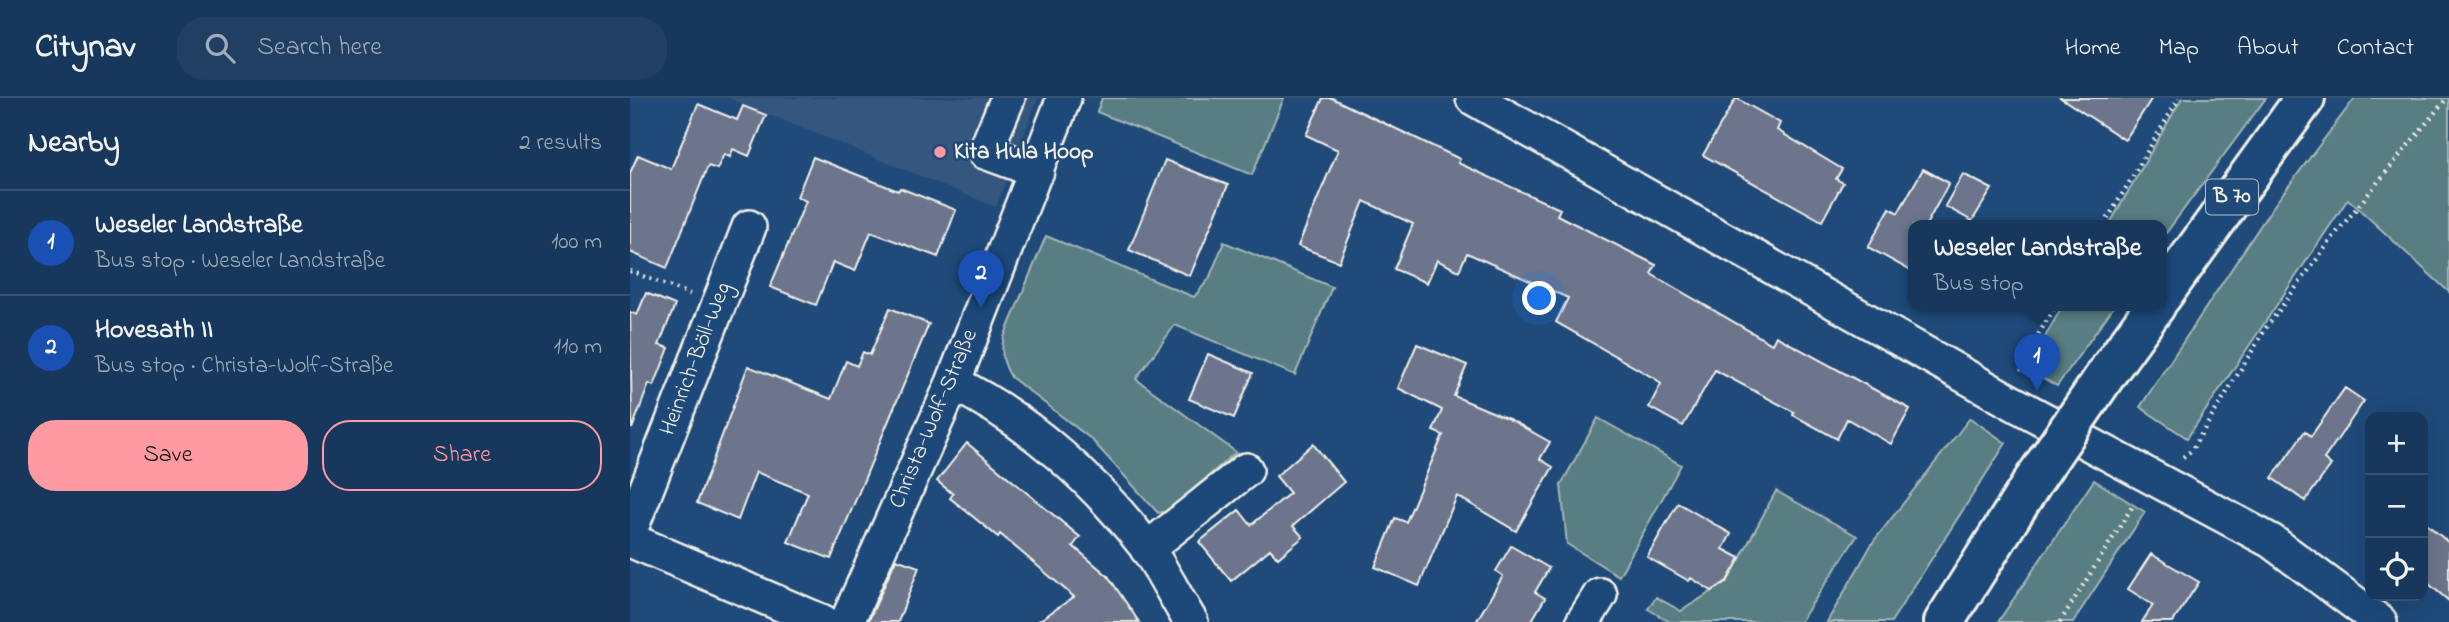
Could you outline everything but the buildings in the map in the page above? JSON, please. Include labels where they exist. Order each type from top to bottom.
[{"type":"main road","name":"B 70","points":[[2167,289],[2305,98]]},
{"type":"main road","points":[[1944,622],[2034,480],[2152,311]]},
{"type":"street","points":[[1007,98],[985,152],[1037,171]]},
{"type":"street","name":"Christa-Wolf-Straße","points":[[847,622],[953,383],[1064,98]]},
{"type":"street","points":[[1473,98],[2012,403],[2272,541],[2379,622]]},
{"type":"street","name":"Heinrich-Böll-Weg","points":[[630,531],[749,227]]},
{"type":"street","points":[[953,383],[992,402],[1075,469],[1147,549],[1191,622]]},
{"type":"street","points":[[1147,549],[1246,470]]},
{"type":"street","points":[[630,540],[823,622]]},
{"type":"path","points":[[2107,220],[2179,98]]},
{"type":"path","points":[[2060,622],[2157,480],[2191,451],[2266,328],[2337,232],[2447,98]]},
{"type":"path","points":[[630,271],[717,305]]},
{"type":"path","points":[[2012,403],[2025,380],[2020,365],[2052,311]]},
{"type":"shaded area","name":"Kita Hula Hoop","points":[[728,98],[1038,98],[996,207]]},
{"type":"green space","points":[[1102,98],[1284,98],[1252,175],[1097,112]]},
{"type":"green space","points":[[2182,98],[2266,98],[2167,232],[2167,220],[2112,220]]},
{"type":"green space","points":[[2355,98],[2449,98],[2449,292],[2348,199],[2187,438],[2140,407],[2272,208]]},
{"type":"green space","points":[[1046,236],[1194,297],[1209,279],[1224,242],[1332,287],[1295,375],[1175,325],[1136,379],[1236,452],[1168,511],[1158,513],[1091,439],[1011,377],[1006,367],[1002,353],[1004,337]]},
{"type":"green space","points":[[2060,311],[2111,311],[2057,386],[2027,369]]},
{"type":"green space","points":[[1598,418],[1681,465],[1619,576],[1567,544],[1561,485]]},
{"type":"green space","points":[[1970,418],[2006,443],[1891,622],[1827,622],[1873,542]]},
{"type":"green space","points":[[2094,480],[2145,512],[2073,622],[1998,622]]},
{"type":"green space","points":[[1776,491],[1857,536],[1800,622],[1670,622],[1648,609],[1656,597],[1681,611],[1728,581]]},
{"type":"place","name":"Kita Hula Hoop","points":[[940,152]]},
{"type":"place","name":"Hovesath II","points":[[981,308]]},
{"type":"place","name":"Weseler Landstraße","points":[[2037,391]]}]
